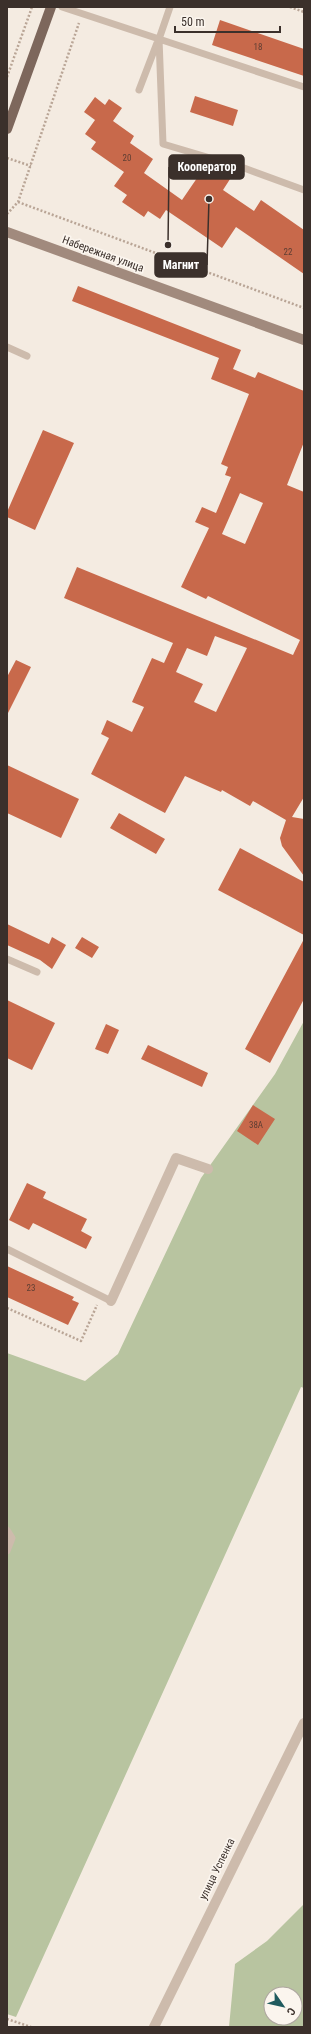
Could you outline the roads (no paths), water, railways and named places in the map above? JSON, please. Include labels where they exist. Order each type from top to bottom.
[{"type":"main road","points":[[7,129],[51,7]]},
{"type":"main road","name":"Набережная улица","points":[[7,232],[304,340]]},
{"type":"street","points":[[111,1301],[176,1158],[208,1169]]},
{"type":"street","name":"улица Успенка","points":[[154,2027],[304,1723]]},
{"type":"lane","points":[[62,7],[304,87]]},
{"type":"lane","points":[[139,90],[170,7]]},
{"type":"lane","points":[[159,39],[163,144],[244,168],[304,190]]},
{"type":"lane","points":[[7,347],[27,356]]},
{"type":"lane","points":[[7,959],[37,972]]},
{"type":"lane","points":[[7,1249],[111,1301]]},
{"type":"lane","points":[[7,1530],[12,1538],[7,1551]]},
{"type":"place","name":"Магнит","points":[[209,199]]},
{"type":"place","name":"Кооператор","points":[[168,245]]}]
